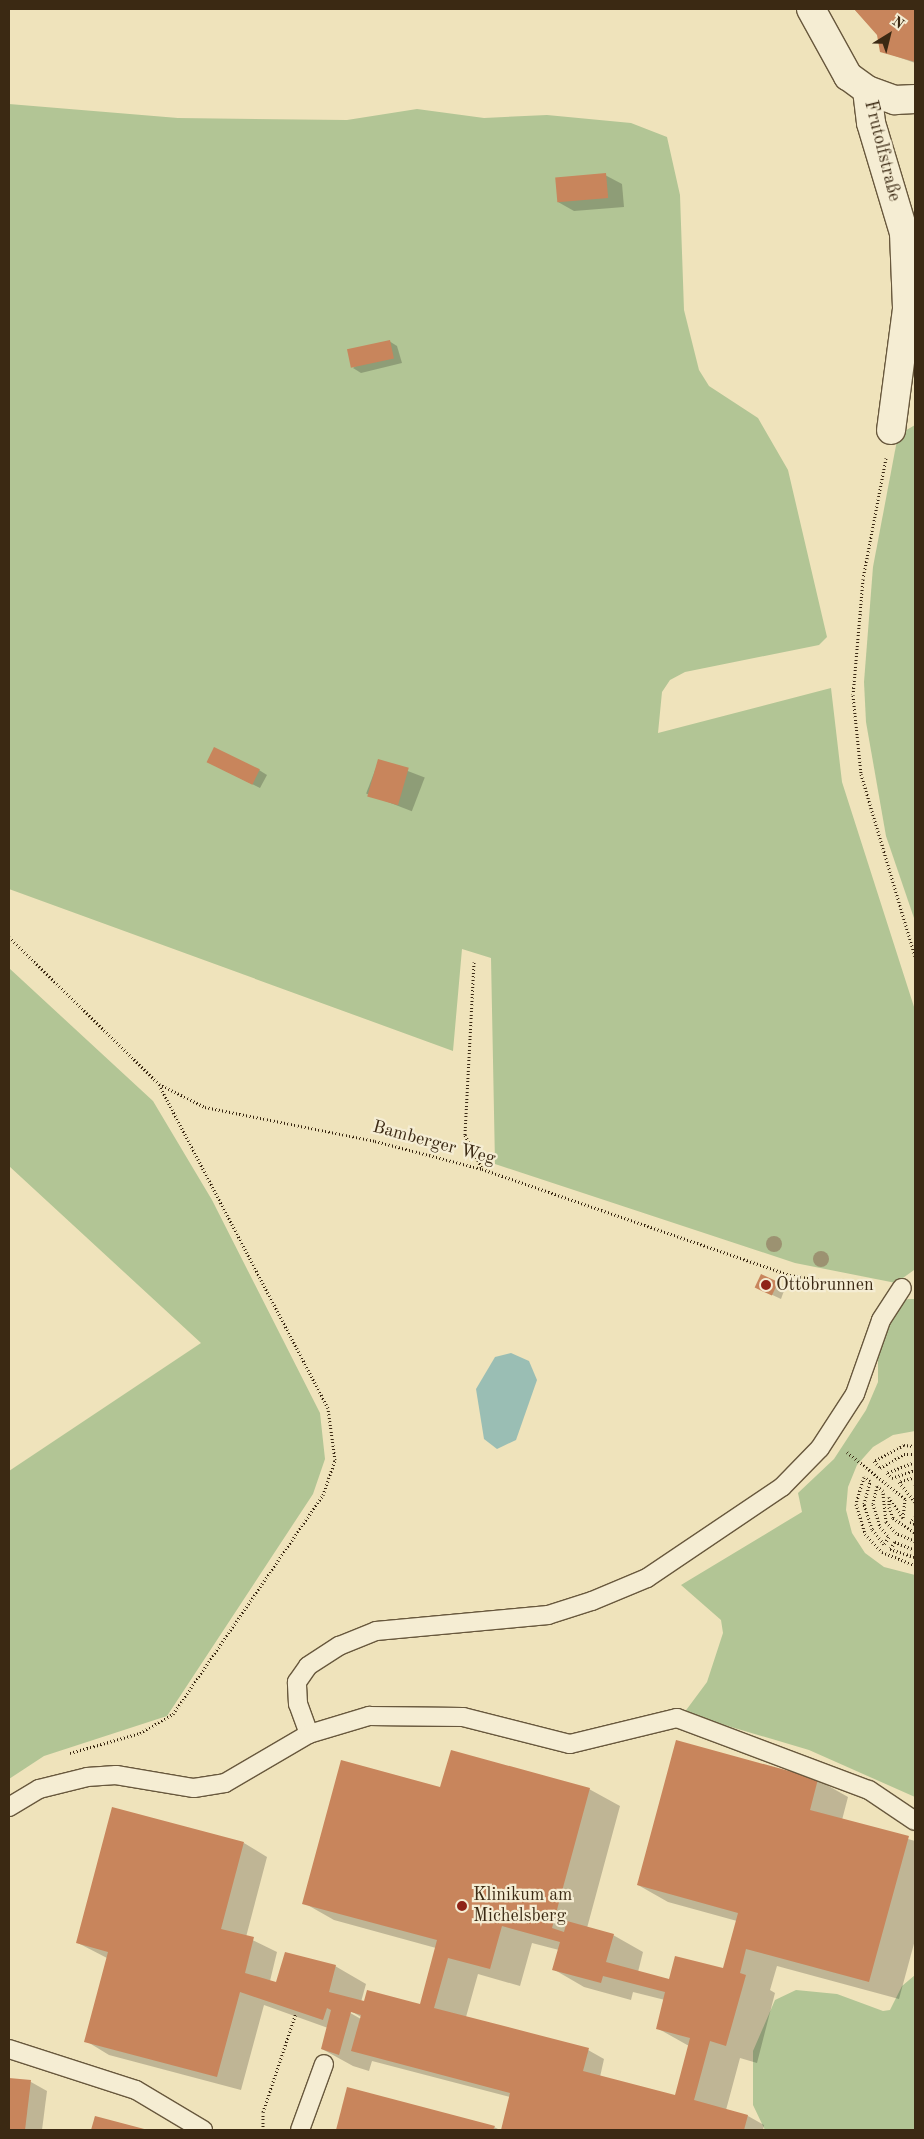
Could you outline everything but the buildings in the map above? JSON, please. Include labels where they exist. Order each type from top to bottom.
[{"type":"street","name":"Frutolfstraße","points":[[811,9],[848,76],[867,90],[871,123],[904,234],[907,309],[890,430]]},
{"type":"street","points":[[867,90],[894,100],[915,99]]},
{"type":"lane","points":[[309,1734],[298,1704],[297,1682],[308,1666],[339,1646],[376,1631],[548,1615],[647,1578],[782,1487],[828,1437],[862,1380],[881,1320],[902,1288]]},
{"type":"lane","points":[[9,1807],[39,1789],[88,1777],[116,1775],[194,1788],[225,1783],[309,1734],[368,1716],[463,1717],[570,1744],[677,1718],[869,1790],[915,1821]]},
{"type":"lane","points":[[9,2049],[136,2090],[203,2130]]},
{"type":"lane","points":[[300,2130],[324,2064]]},
{"type":"path","points":[[890,430],[863,579],[853,695],[861,774],[915,956]]},
{"type":"path","name":"Bamberger Weg","points":[[9,937],[159,1084],[205,1107],[375,1141],[482,1169],[790,1275],[856,1288],[902,1288]]},
{"type":"path","points":[[474,962],[465,1135],[482,1169]]},
{"type":"path","points":[[59,1757],[140,1733],[174,1714],[323,1495],[335,1460],[328,1408],[159,1084]]},
{"type":"path","points":[[828,1437],[905,1499],[903,1518],[889,1497],[889,1507],[897,1522],[915,1533]]},
{"type":"path","points":[[915,1446],[904,1446],[874,1461],[880,1468],[904,1454],[915,1454]]},
{"type":"path","points":[[915,1462],[905,1462],[887,1473],[892,1478],[915,1470]]},
{"type":"path","points":[[915,1541],[896,1533],[886,1522],[883,1491],[877,1486],[873,1504],[880,1527],[889,1537],[884,1544],[867,1512],[870,1481],[864,1477],[856,1504],[865,1534],[882,1552],[915,1565]]},
{"type":"path","points":[[915,1478],[899,1482],[915,1502]]},
{"type":"path","points":[[915,1517],[910,1522],[915,1524]]},
{"type":"path","points":[[915,1550],[895,1542],[890,1550],[915,1557]]},
{"type":"path","points":[[263,2130],[262,2112],[296,2013]]},
{"type":"green space","points":[[9,104],[178,118],[347,120],[417,109],[484,118],[547,115],[631,123],[667,137],[680,195],[684,310],[699,370],[709,386],[758,418],[788,470],[827,637],[819,645],[685,672],[670,680],[662,692],[658,733],[831,688],[842,782],[915,1010],[914,1270],[896,1283],[795,1263],[495,1164],[491,958],[462,949],[453,1051],[9,889]]},
{"type":"green space","points":[[915,425],[915,921],[886,836],[866,722],[864,682],[873,567],[898,435]]},
{"type":"green space","points":[[9,968],[153,1101],[212,1200],[320,1413],[325,1459],[313,1494],[167,1716],[44,1756],[9,1779],[9,1471],[201,1343],[9,1166]]},
{"type":"green space","points":[[908,1299],[915,1299],[915,1431],[893,1435],[873,1447],[857,1465],[848,1487],[846,1510],[852,1533],[865,1553],[884,1567],[915,1575],[915,1797],[809,1750],[684,1713],[707,1682],[723,1633],[721,1620],[681,1585],[802,1512],[798,1493],[834,1459],[866,1410],[878,1382],[878,1350],[892,1309]]},
{"type":"green space","points":[[915,1975],[915,2130],[765,2130],[753,2105],[753,2051],[775,2000],[796,1990],[837,1994],[883,2011],[890,2010],[902,1986]]},
{"type":"water","points":[[511,1353],[529,1361],[537,1380],[516,1440],[497,1449],[484,1439],[476,1389],[495,1357]]},
{"type":"place","name":"Ottobrunnen","points":[[766,1285]]},
{"type":"place","name":"Klinikum am Michelsberg","points":[[462,1906]]}]
